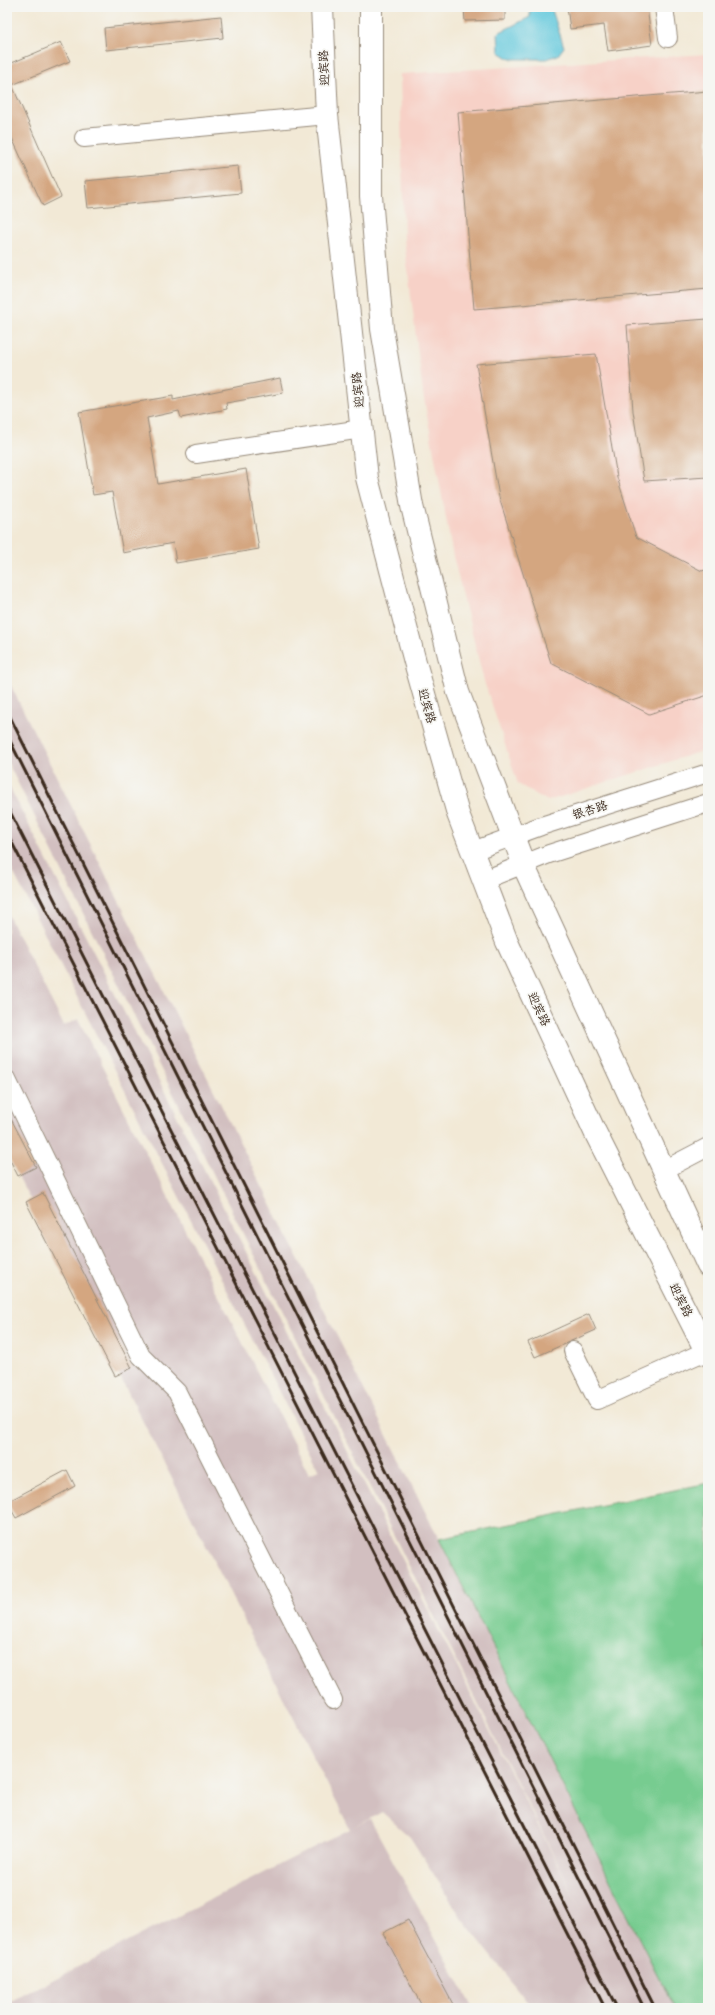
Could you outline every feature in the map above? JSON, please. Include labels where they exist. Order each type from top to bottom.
[{"type":"main road","name":"迎宾路","points":[[322,7],[327,115],[367,478],[415,662],[458,814],[508,942],[595,1132],[707,1353]]},
{"type":"main road","points":[[370,7],[371,196],[382,329],[412,506],[458,692],[524,864],[708,1266]]},
{"type":"street","points":[[664,7],[668,38]]},
{"type":"street","points":[[84,138],[327,115]]},
{"type":"street","points":[[196,454],[362,429]]},
{"type":"street","name":"银杏路","points":[[473,852],[541,826],[708,773]]},
{"type":"street","points":[[484,880],[550,854],[708,803]]},
{"type":"street","points":[[7,1080],[141,1356],[177,1392],[333,1700]]},
{"type":"street","points":[[664,1170],[708,1147]]},
{"type":"street","points":[[573,1351],[597,1400],[707,1353]]},
{"type":"shaded area","points":[[708,54],[708,749],[548,801],[518,784],[484,681],[453,556],[423,393],[404,239],[400,74]]},
{"type":"shaded area","points":[[7,678],[674,2008],[532,2008],[461,1917],[410,1837],[382,1812],[350,1829],[7,1154],[7,913],[64,1026],[78,1019],[309,1474],[319,1470],[7,860],[7,782],[591,1930],[7,761]]},
{"type":"shaded area","points":[[370,1819],[473,2008],[7,2008],[7,2003]]},
{"type":"green space","points":[[708,1483],[708,2008],[674,2008],[439,1539]]},
{"type":"water","points":[[530,7],[551,7],[564,47],[558,55],[547,59],[510,59],[499,52],[498,33],[530,17]]},
{"type":"building","points":[[505,7],[505,20],[465,21],[464,8]]},
{"type":"building","points":[[567,7],[647,7],[652,45],[608,51],[604,25],[570,29]]},
{"type":"building","points":[[221,16],[223,38],[106,50],[104,28]]},
{"type":"building","points":[[61,42],[70,61],[12,85],[61,197],[43,206],[7,127],[7,65]]},
{"type":"building","points":[[708,91],[708,289],[474,309],[458,112]]},
{"type":"building","points":[[238,166],[241,193],[88,208],[85,181]]},
{"type":"building","points":[[708,319],[708,477],[644,481],[633,411],[627,325]]},
{"type":"building","points":[[596,354],[617,477],[636,537],[702,571],[708,569],[708,695],[649,714],[551,663],[499,497],[476,364]]},
{"type":"building","points":[[280,378],[283,393],[226,403],[227,409],[181,418],[179,411],[147,418],[158,484],[246,469],[259,549],[176,563],[173,543],[123,553],[112,492],[93,495],[79,412],[173,396],[173,400]]},
{"type":"building","points":[[7,1111],[36,1167],[18,1176],[7,1154]]},
{"type":"building","points":[[43,1193],[132,1368],[115,1376],[26,1202]]},
{"type":"building","points":[[589,1314],[596,1330],[535,1357],[528,1342]]},
{"type":"building","points":[[67,1470],[75,1486],[16,1518],[7,1502]]},
{"type":"building","points":[[408,1920],[455,2008],[423,2008],[383,1933]]},
{"type":"railway","points":[[7,711],[655,2008]]},
{"type":"railway","points":[[7,735],[644,2008]]},
{"type":"railway","points":[[7,806],[617,2008]]},
{"type":"railway","points":[[7,833],[605,2008]]}]
